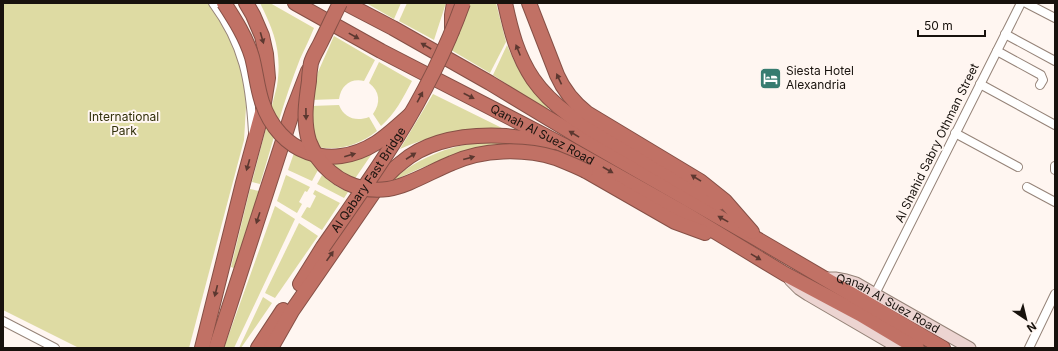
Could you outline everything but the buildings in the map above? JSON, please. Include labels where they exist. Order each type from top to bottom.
[{"type":"highway","points":[[224,3],[239,26],[247,42],[262,102],[271,123],[290,143],[314,155],[331,158],[344,156],[358,152],[377,143],[411,114]]},
{"type":"highway","points":[[202,348],[254,144],[268,78],[266,54],[262,36],[246,3]]},
{"type":"highway","name":"Qanah Al Suez Road","points":[[295,3],[381,51],[565,146],[681,211],[785,274],[867,304]]},
{"type":"highway","points":[[216,346],[293,110],[311,62],[340,3]]},
{"type":"highway","name":"Qanah Al Suez Road","points":[[345,3],[490,83],[646,176],[825,278],[867,304]]},
{"type":"highway","points":[[452,31],[454,3]]},
{"type":"highway","name":"Al Qabary Fast Bridge","points":[[258,348],[382,162],[411,114],[436,66],[463,3]]},
{"type":"highway","points":[[505,3],[514,39],[526,67],[543,92],[566,113],[703,195],[736,213]]},
{"type":"highway","points":[[529,3],[556,75],[562,86],[577,106],[700,181],[721,198],[736,213],[757,239]]},
{"type":"highway","points":[[311,62],[306,108],[309,142],[315,153],[330,172],[351,185],[376,190],[388,189],[400,186],[465,158],[487,153],[504,152],[538,154],[555,158],[586,171],[675,222],[723,237]]},
{"type":"highway","points":[[271,348],[292,311],[374,192],[386,176],[418,151],[437,143],[481,136],[506,136],[531,139],[565,146]]},
{"type":"highway","points":[[867,304],[917,348]]},
{"type":"highway","points":[[867,304],[943,348]]},
{"type":"street","points":[[213,3],[222,15],[239,48],[248,84],[254,144]]},
{"type":"street","name":"Al Shahid Sabry Othman Street","points":[[867,304],[956,133],[1021,3]]},
{"type":"street","points":[[1026,3],[1055,18]]},
{"type":"street","points":[[1005,34],[1055,61]]},
{"type":"street","points":[[997,51],[1041,75],[1043,80],[1040,85]]},
{"type":"street","points":[[980,84],[1055,125]]},
{"type":"street","points":[[956,133],[1018,167]]},
{"type":"street","points":[[1027,187],[1055,202]]},
{"type":"street","name":"Qanah Al Suez Road","points":[[785,274],[791,282],[808,295],[899,348]]},
{"type":"street","points":[[1029,348],[1055,294]]},
{"type":"street","name":"Qanah Al Suez Road","points":[[867,304],[970,348]]},
{"type":"street","points":[[3,321],[54,348]]},
{"type":"green space","name":"International Park","points":[[3,3],[211,3],[218,13],[240,61],[246,107],[244,140],[189,348],[79,348],[3,310]]},
{"type":"green space","points":[[260,3],[270,3],[314,28],[300,59],[289,90],[260,184],[252,182],[277,86],[279,63],[276,43],[270,24]]},
{"type":"green space","points":[[366,3],[401,3],[394,19]]},
{"type":"green space","points":[[407,3],[446,3],[434,40],[399,21]]},
{"type":"green space","points":[[469,3],[496,3],[506,42],[490,73],[451,50]]},
{"type":"green space","points":[[334,36],[375,60],[364,81],[359,80],[347,84],[342,90],[339,99],[311,100],[318,72]]},
{"type":"green space","points":[[507,45],[519,71],[529,86],[548,107],[547,110],[493,75]]},
{"type":"green space","points":[[379,62],[412,81],[395,111],[381,126],[373,114],[376,110],[378,101],[377,93],[373,86],[369,83]]},
{"type":"green space","points":[[433,94],[502,128],[475,129],[450,133],[425,139],[400,149]]},
{"type":"green space","points":[[339,105],[344,113],[351,118],[360,119],[369,117],[377,131],[363,140],[349,146],[334,148],[318,147],[315,139],[311,106]]},
{"type":"green space","points":[[482,142],[520,145],[452,157],[421,168],[390,182],[421,160],[444,150]]},
{"type":"green space","points":[[378,145],[354,180],[327,162]]},
{"type":"green space","points":[[294,153],[310,158],[318,170],[312,181],[288,170]]},
{"type":"green space","points":[[286,175],[310,187],[307,192],[305,191],[299,202],[302,204],[297,213],[277,201]]},
{"type":"green space","points":[[322,175],[336,186],[348,192],[344,198],[317,184]]},
{"type":"green space","points":[[250,189],[259,191],[234,268],[231,267]]},
{"type":"green space","points":[[315,190],[340,203],[322,230],[301,217],[307,207],[310,208],[316,196],[313,194]]},
{"type":"green space","points":[[275,206],[295,219],[234,348],[224,348]]},
{"type":"green space","points":[[299,223],[318,236],[275,298],[265,293]]},
{"type":"green space","points":[[263,297],[272,303],[241,348],[239,348]]},
{"type":"place","name":"Siesta Hotel Alexandria","points":[[771,78]]}]
